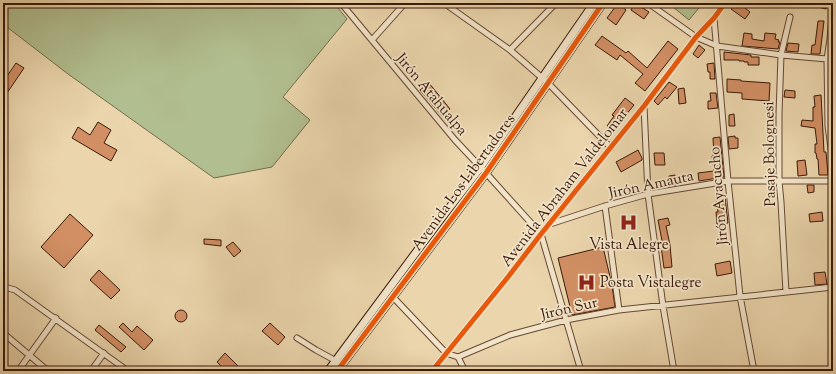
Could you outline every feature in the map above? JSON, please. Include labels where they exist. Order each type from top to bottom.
[{"type":"street","name":"Jirón Atahualpa","points":[[341,3],[455,140],[540,234]]},
{"type":"street","points":[[372,40],[405,3]]},
{"type":"street","points":[[444,3],[510,50],[548,83],[611,148]]},
{"type":"street","points":[[510,50],[556,3]]},
{"type":"street","name":"Avenida Los Libertadores","points":[[328,371],[339,363],[393,297],[429,249],[483,170],[542,78],[594,3]]},
{"type":"street","name":"Avenida Los Libertadores","points":[[337,371],[339,363],[387,291],[422,243],[483,170],[548,83],[603,3]]},
{"type":"street","points":[[648,3],[696,37],[717,46],[781,56],[833,58]]},
{"type":"street","name":"Avenida Abraham Valdelomar","points":[[432,371],[508,278],[540,234],[549,225],[611,148],[696,37],[714,18],[725,3]]},
{"type":"street","points":[[833,5],[830,39],[826,58],[833,164]]},
{"type":"street","name":"Pasaje Bolognesi","points":[[786,292],[779,181],[781,56],[790,17]]},
{"type":"street","name":"Jirón Ayacucho","points":[[714,18],[728,181],[740,296],[754,371]]},
{"type":"street","points":[[644,106],[648,194],[662,306],[674,371]]},
{"type":"street","name":"Jirón Amauta","points":[[549,225],[605,206],[648,194],[728,181],[833,180]]},
{"type":"street","points":[[605,206],[619,310]]},
{"type":"street","points":[[540,234],[581,371]]},
{"type":"street","points":[[422,243],[429,249]]},
{"type":"street","points":[[409,261],[416,266]]},
{"type":"street","name":"Jirón Sur","points":[[458,357],[510,335],[566,320],[619,310],[833,287]]},
{"type":"street","points":[[3,289],[8,288],[15,290],[128,371]]},
{"type":"street","points":[[387,291],[446,353],[458,357],[465,371]]},
{"type":"street","points":[[18,371],[56,318]]},
{"type":"street","points":[[3,333],[48,371]]},
{"type":"street","points":[[297,338],[339,363]]},
{"type":"street","points":[[91,371],[104,353]]},
{"type":"green space","points":[[3,3],[334,3],[347,19],[283,97],[310,120],[272,167],[214,178],[68,74],[3,24]]},
{"type":"green space","points":[[676,3],[703,3],[689,20],[673,7]]},
{"type":"building","points":[[618,3],[626,10],[616,25],[607,18]]},
{"type":"building","points":[[635,3],[649,12],[644,19],[631,10]]},
{"type":"building","points":[[736,3],[746,3],[744,7],[750,12],[745,19],[731,9]]},
{"type":"building","points":[[810,3],[827,3],[826,9],[810,5]]},
{"type":"building","points":[[818,21],[824,21],[820,54],[811,54],[812,45],[815,45]]},
{"type":"building","points":[[744,33],[752,34],[752,39],[764,41],[765,33],[776,34],[775,39],[779,40],[778,42],[780,42],[778,49],[742,46]]},
{"type":"building","points":[[602,36],[626,53],[628,51],[647,68],[668,41],[678,49],[645,91],[635,83],[643,74],[620,55],[617,60],[595,45]]},
{"type":"building","points":[[788,43],[799,44],[798,52],[786,51]]},
{"type":"building","points":[[699,45],[705,50],[698,58],[693,54]]},
{"type":"building","points":[[724,52],[759,57],[759,65],[748,65],[748,62],[739,60],[724,60]]},
{"type":"building","points":[[16,63],[24,68],[3,99],[3,82]]},
{"type":"building","points":[[714,63],[715,79],[710,79],[710,72],[708,72],[707,64]]},
{"type":"building","points":[[727,79],[770,83],[769,101],[742,99],[742,93],[727,92]]},
{"type":"building","points":[[669,82],[677,87],[667,99],[665,97],[658,105],[654,101]]},
{"type":"building","points":[[429,83],[450,109],[442,116],[420,90]]},
{"type":"building","points":[[684,88],[686,103],[679,104],[678,89]]},
{"type":"building","points":[[785,90],[795,91],[795,98],[784,97]]},
{"type":"building","points":[[710,93],[716,93],[718,108],[708,109],[708,101],[711,101]]},
{"type":"building","points":[[821,95],[824,152],[826,152],[828,175],[819,175],[818,159],[815,153],[815,144],[817,144],[815,128],[801,126],[802,120],[813,121],[813,107],[815,107],[814,96]]},
{"type":"building","points":[[625,98],[634,105],[613,130],[607,126],[614,116],[612,115]]},
{"type":"building","points":[[734,114],[735,126],[729,126],[729,115]]},
{"type":"building","points":[[98,122],[111,130],[104,143],[117,150],[111,161],[72,138],[78,127],[90,135]]},
{"type":"building","points":[[735,136],[735,138],[738,138],[738,148],[729,149],[728,137]]},
{"type":"building","points":[[720,137],[724,177],[699,181],[698,173],[714,171],[712,156],[714,155],[713,138]]},
{"type":"building","points":[[638,150],[642,160],[621,172],[616,162]]},
{"type":"building","points":[[654,153],[664,153],[665,165],[655,165]]},
{"type":"building","points":[[805,160],[807,175],[798,176],[797,161]]},
{"type":"building","points":[[675,175],[676,185],[670,186],[669,176]]},
{"type":"building","points":[[807,185],[814,185],[814,192],[808,193]]},
{"type":"building","points":[[725,197],[728,223],[717,224],[716,212],[718,212],[716,198]]},
{"type":"building","points":[[822,212],[823,221],[810,222],[809,214]]},
{"type":"building","points":[[70,214],[93,235],[64,268],[41,247]]},
{"type":"building","points":[[668,218],[670,225],[666,226],[670,245],[672,267],[664,268],[661,246],[663,246],[658,220]]},
{"type":"building","points":[[204,239],[221,240],[221,246],[204,244]]},
{"type":"building","points":[[233,242],[241,251],[234,257],[226,247]]},
{"type":"building","name":"Posta Vistalegre","points":[[603,247],[612,285],[615,307],[572,315],[558,258]]},
{"type":"building","points":[[730,261],[732,273],[717,276],[715,264]]},
{"type":"building","points":[[99,270],[120,290],[111,299],[90,280]]},
{"type":"building","points":[[825,272],[827,284],[815,285],[814,273]]},
{"type":"building","points":[[183,310],[186,311],[186,321],[179,322],[176,321],[175,314],[176,311]]},
{"type":"building","points":[[123,323],[132,332],[137,326],[153,340],[144,350],[119,327]]},
{"type":"building","points":[[270,323],[285,337],[278,345],[262,331]]},
{"type":"building","points":[[99,325],[126,347],[121,352],[95,330]]},
{"type":"building","points":[[225,353],[243,371],[226,371],[217,362]]},
{"type":"cycle path","points":[[337,371],[486,173],[603,3]]},
{"type":"cycle path","points":[[432,371],[644,106],[696,37],[714,18],[725,3]]},
{"type":"place","name":"Vista Alegre","points":[[629,223]]},
{"type":"place","name":"Posta Vistalegre","points":[[587,282]]}]
